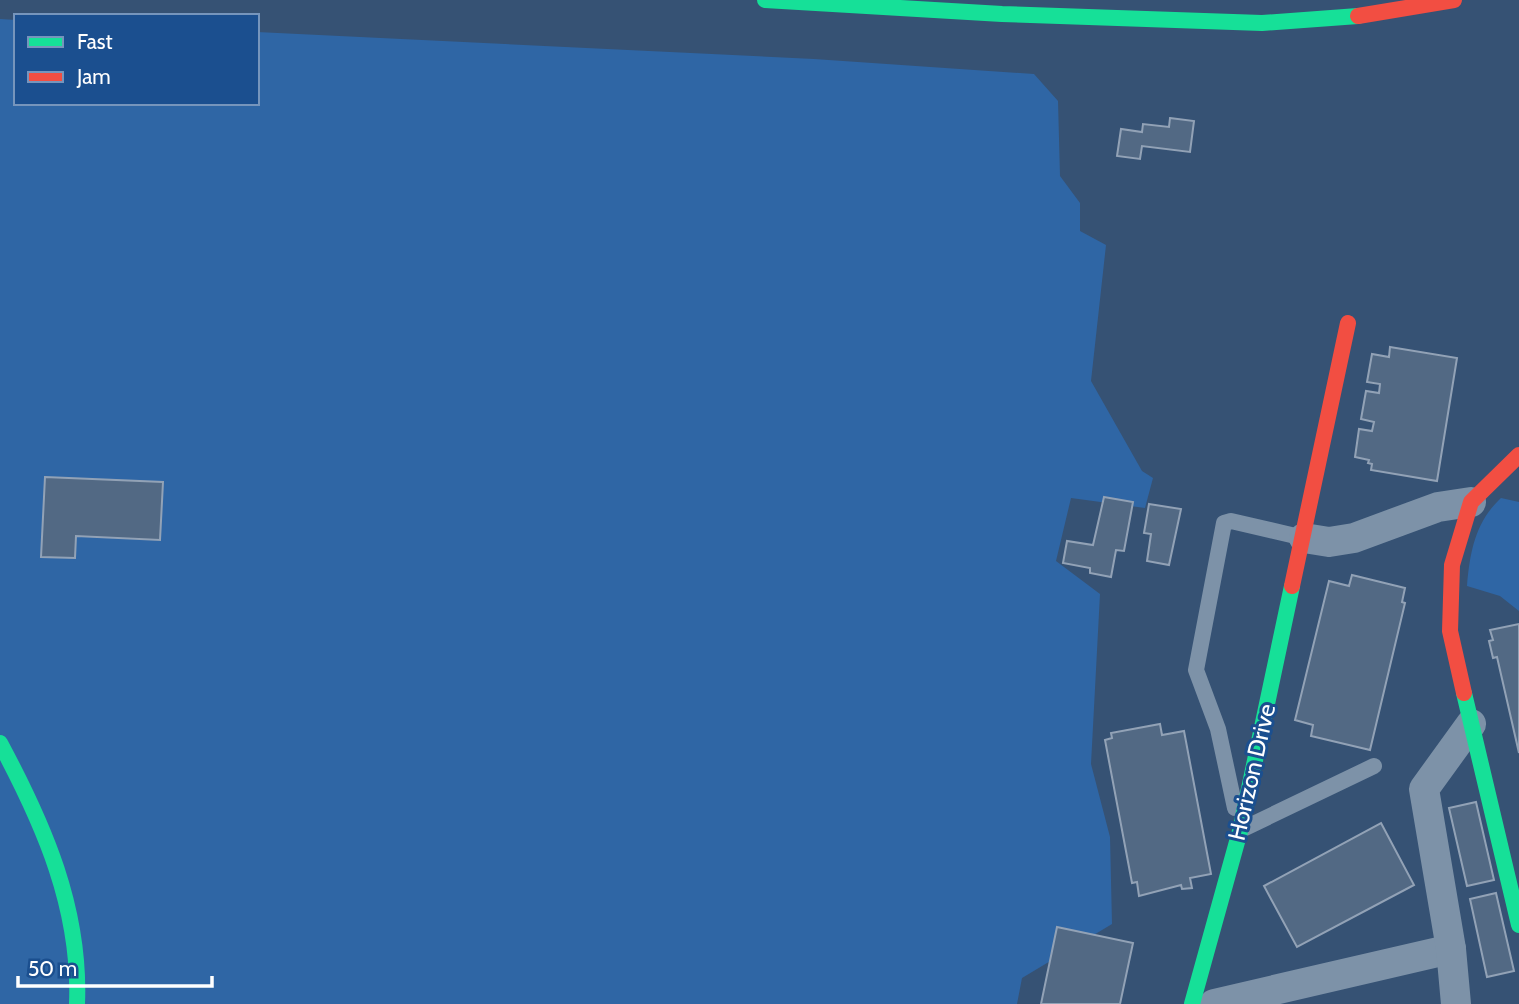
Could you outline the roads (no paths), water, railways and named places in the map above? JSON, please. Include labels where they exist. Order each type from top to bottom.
[{"type":"street","points":[[765,0],[1027,7],[1262,23],[1334,20],[1454,0]]},
{"type":"street","name":"Horizon Drive","points":[[1192,1004],[1240,831],[1348,323]]},
{"type":"street","points":[[1519,456],[1471,502],[1452,565],[1450,631],[1519,925]]},
{"type":"street","points":[[1304,538],[1329,542],[1354,538],[1437,507],[1471,502]]},
{"type":"street","points":[[1456,1004],[1451,949],[1424,789],[1471,724]]},
{"type":"street","points":[[0,743],[24,786],[66,899],[78,956],[77,1004]]},
{"type":"street","points":[[1214,1004],[1451,949]]},
{"type":"lane","points":[[1304,538],[1231,522],[1224,523],[1222,529],[1196,670],[1218,729],[1240,831],[1374,766]]}]
